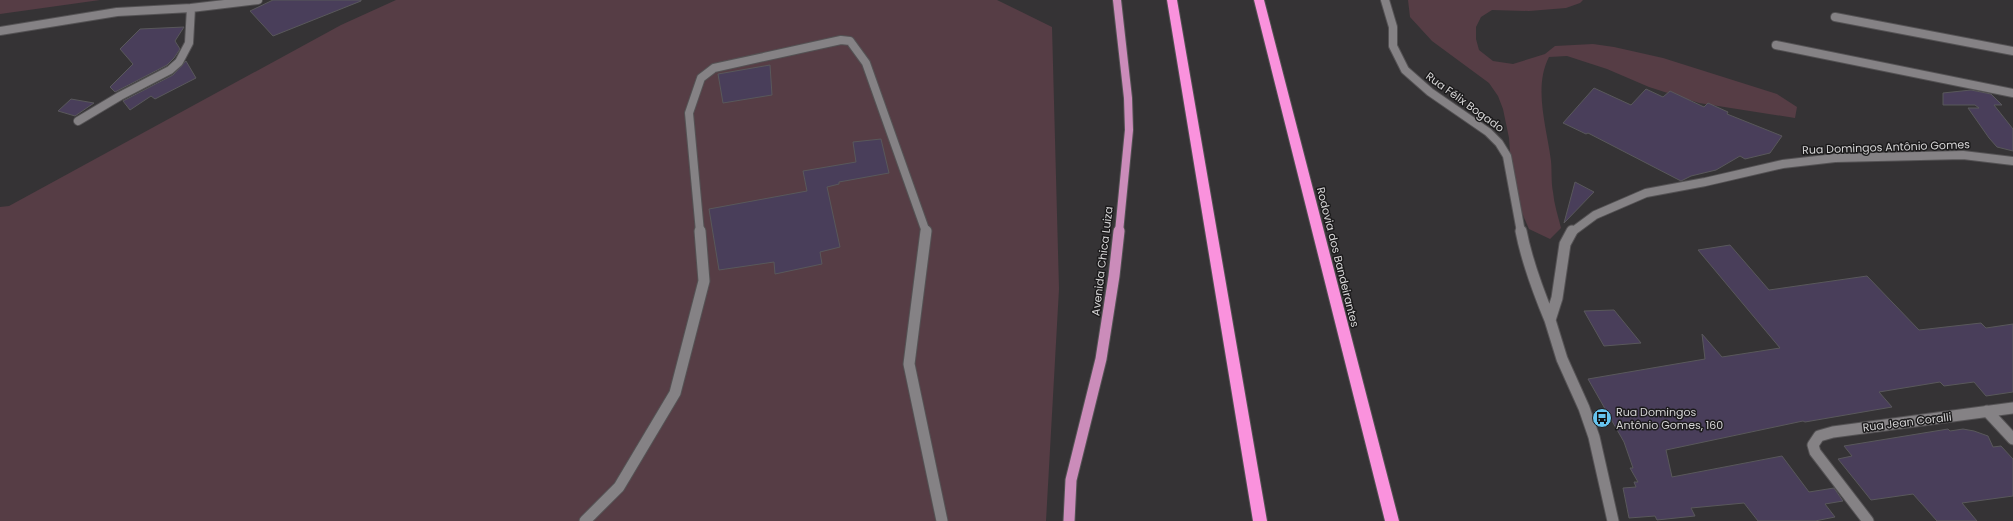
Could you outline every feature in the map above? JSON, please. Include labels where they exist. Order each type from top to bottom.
[{"type":"highway","points":[[1172,0],[1260,521]]},
{"type":"highway","name":"Rodovia dos Bandeirantes","points":[[1259,0],[1392,521]]},
{"type":"main road","name":"Avenida Chica Luiza","points":[[1069,521],[1071,480],[1101,359],[1114,276],[1126,160],[1128,98],[1117,0]]},
{"type":"street","points":[[0,31],[117,12],[191,8],[258,0]]},
{"type":"street","name":"Rua Félix Bogado","points":[[1385,0],[1393,27],[1392,42],[1396,55],[1405,69],[1437,98],[1494,136],[1502,145],[1507,156],[1525,253],[1538,292],[1550,320]]},
{"type":"street","points":[[78,121],[120,96],[170,70],[178,62],[189,43],[191,8]]},
{"type":"street","points":[[1835,17],[2013,51]]},
{"type":"street","points":[[585,521],[620,487],[675,393],[677,386],[704,281],[689,113],[701,78],[714,68],[841,40],[850,41],[866,63],[926,231],[909,364],[942,521]]},
{"type":"street","points":[[1776,45],[2013,93]]},
{"type":"street","name":"Rua Domingos Antônio Gomes","points":[[1550,320],[1557,298],[1565,244],[1573,230],[1595,215],[1646,193],[1705,182],[1755,169],[1810,160],[1963,155],[2013,161]]},
{"type":"street","points":[[1550,320],[1562,359],[1584,408],[1592,431],[1613,521]]},
{"type":"street","name":"Rua Jean Coralli","points":[[1868,521],[1815,452],[1813,445],[1819,436],[1833,432],[2013,408]]},
{"type":"street","points":[[1987,411],[2013,439]]},
{"type":"shaded area","points":[[0,0],[100,0],[0,14]]},
{"type":"shaded area","points":[[396,0],[997,0],[1052,27],[1059,289],[1046,521],[0,521],[0,207],[9,206],[341,25]]},
{"type":"shaded area","points":[[1408,0],[1583,0],[1580,3],[1566,8],[1529,11],[1492,10],[1481,17],[1476,27],[1476,39],[1479,50],[1493,61],[1513,64],[1545,54],[1555,46],[1593,44],[1614,47],[1663,58],[1777,94],[1797,107],[1795,118],[1699,103],[1649,87],[1607,69],[1567,56],[1549,57],[1544,69],[1542,82],[1542,108],[1551,161],[1552,184],[1556,210],[1561,228],[1550,239],[1529,229],[1522,213],[1511,167],[1509,138],[1503,109],[1498,96],[1489,83],[1432,41],[1410,17]]},
{"type":"building","points":[[273,0],[361,1],[273,36],[250,11]]},
{"type":"building","points":[[184,27],[175,41],[180,49],[167,65],[115,92],[110,87],[133,64],[120,49],[140,29]]},
{"type":"building","points":[[186,61],[196,78],[155,99],[151,96],[130,110],[123,101],[173,75]]},
{"type":"building","points":[[770,65],[772,95],[723,103],[718,74]]},
{"type":"building","points":[[1594,88],[1631,105],[1646,89],[1663,97],[1670,91],[1704,107],[1708,103],[1728,112],[1727,114],[1782,136],[1770,153],[1745,159],[1740,156],[1716,170],[1691,176],[1681,181],[1588,133],[1586,134],[1563,123]]},
{"type":"building","points":[[1971,90],[1991,94],[2002,105],[1994,105],[2013,129],[2013,151],[1997,147],[1989,138],[1968,108],[1979,108],[1975,105],[1943,105],[1943,93]]},
{"type":"building","points":[[71,99],[94,103],[75,116],[58,111]]},
{"type":"building","points":[[881,139],[889,173],[839,182],[839,184],[827,187],[840,247],[820,252],[822,264],[775,274],[774,262],[719,270],[709,209],[807,191],[803,171],[856,162],[853,142]]},
{"type":"building","points":[[1575,182],[1594,192],[1564,223]]},
{"type":"building","points":[[1730,245],[1769,290],[1867,276],[1919,330],[1981,323],[1986,328],[2013,324],[2013,392],[1986,396],[1974,382],[1944,386],[1940,382],[1879,392],[1892,407],[1805,422],[1803,421],[1666,450],[1672,477],[1782,456],[1809,492],[1834,488],[1843,501],[1825,504],[1835,517],[1815,521],[1758,521],[1744,503],[1691,508],[1695,516],[1657,520],[1655,516],[1629,518],[1623,488],[1636,487],[1634,482],[1638,482],[1630,468],[1633,468],[1624,442],[1588,379],[1705,359],[1702,334],[1722,357],[1780,348],[1698,250]]},
{"type":"building","points":[[1614,310],[1641,343],[1604,346],[1584,311]]},
{"type":"building","points":[[1948,429],[1950,431],[1963,429],[1988,436],[1993,447],[2001,446],[2013,459],[2013,496],[1962,503],[1977,521],[1937,521],[1913,494],[1871,500],[1838,459],[1852,456],[1844,446]]},
{"type":"place","name":"Rua Domingos Antônio Gomes, 160","points":[[1602,418]]}]
